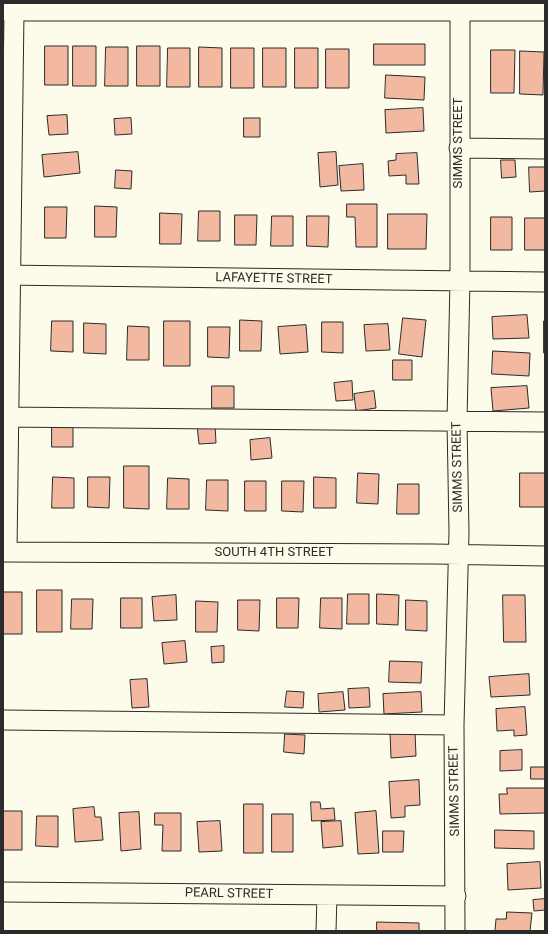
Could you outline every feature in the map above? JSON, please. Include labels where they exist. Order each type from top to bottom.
[{"type":"street","points":[[5,552],[9,11],[460,6],[545,11]]},
{"type":"street","name":"SIMMS STREET","points":[[455,931],[454,725],[458,554],[457,421],[460,280],[460,6]]},
{"type":"street","points":[[459,148],[545,149]]},
{"type":"street","name":"LAFAYETTE STREET","points":[[8,275],[545,282]]},
{"type":"street","points":[[6,417],[545,422]]},
{"type":"street","name":"SOUTH 4TH STREET","points":[[5,552],[458,554],[545,556]]},
{"type":"street","points":[[3,720],[454,725]]},
{"type":"street","name":"PEARL STREET","points":[[3,892],[456,896]]},
{"type":"street","points":[[326,931],[327,895]]},
{"type":"building","points":[[374,44],[425,44],[425,65],[374,65]]},
{"type":"building","points":[[45,46],[68,46],[68,85],[45,85]]},
{"type":"building","points":[[73,46],[96,46],[96,86],[73,86]]},
{"type":"building","points":[[137,46],[160,46],[160,86],[137,86]]},
{"type":"building","points":[[106,47],[128,47],[128,86],[105,86]]},
{"type":"building","points":[[199,47],[222,48],[222,87],[199,87]]},
{"type":"building","points":[[168,48],[190,48],[190,87],[167,87]]},
{"type":"building","points":[[231,48],[254,48],[254,88],[231,88]]},
{"type":"building","points":[[263,48],[286,48],[286,87],[263,87]]},
{"type":"building","points":[[295,48],[318,48],[318,88],[295,88]]},
{"type":"building","points":[[326,49],[349,49],[349,88],[326,88]]},
{"type":"building","points":[[491,50],[515,50],[514,93],[491,93]]},
{"type":"building","points":[[520,51],[544,52],[543,95],[520,94]]},
{"type":"building","points":[[386,75],[425,77],[424,100],[385,98]]},
{"type":"building","points":[[423,108],[424,131],[386,133],[385,110]]},
{"type":"building","points":[[67,115],[68,134],[49,135],[47,116]]},
{"type":"building","points":[[131,118],[132,134],[115,135],[114,119]]},
{"type":"building","points":[[244,118],[260,118],[260,137],[244,137]]},
{"type":"building","points":[[78,152],[80,173],[44,177],[42,155]]},
{"type":"building","points":[[336,152],[338,185],[320,187],[318,153]]},
{"type":"building","points":[[417,153],[419,184],[406,184],[406,175],[389,176],[388,161],[396,160],[396,154]]},
{"type":"building","points":[[501,160],[515,160],[516,177],[502,178]]},
{"type":"building","points":[[363,164],[364,190],[341,191],[339,166]]},
{"type":"building","points":[[529,167],[545,167],[545,191],[530,192]]},
{"type":"building","points":[[116,170],[132,171],[131,189],[115,188]]},
{"type":"building","points":[[347,204],[377,204],[377,247],[356,247],[355,217],[347,217]]},
{"type":"building","points":[[95,206],[117,207],[116,237],[95,237]]},
{"type":"building","points":[[45,207],[67,207],[66,238],[45,238]]},
{"type":"building","points":[[199,211],[220,211],[220,241],[198,241]]},
{"type":"building","points":[[160,213],[182,214],[181,244],[160,244]]},
{"type":"building","points":[[388,214],[427,214],[426,249],[388,249]]},
{"type":"building","points":[[235,215],[257,215],[256,245],[235,245]]},
{"type":"building","points":[[272,216],[293,216],[293,246],[271,246]]},
{"type":"building","points":[[307,216],[329,216],[328,247],[307,246]]},
{"type":"building","points":[[491,217],[512,217],[512,250],[491,250]]},
{"type":"building","points":[[525,218],[545,218],[545,250],[525,250]]},
{"type":"building","points":[[527,315],[529,338],[493,339],[492,317]]},
{"type":"building","points":[[403,318],[426,320],[422,357],[399,354]]},
{"type":"building","points":[[240,320],[262,321],[261,351],[240,351]]},
{"type":"building","points":[[52,321],[73,321],[73,352],[51,351]]},
{"type":"building","points":[[164,321],[190,321],[190,366],[164,366]]},
{"type":"building","points":[[545,321],[545,353],[544,353]]},
{"type":"building","points":[[322,322],[343,322],[343,353],[322,352]]},
{"type":"building","points":[[84,323],[106,324],[106,354],[84,353]]},
{"type":"building","points":[[388,324],[390,350],[366,351],[364,325]]},
{"type":"building","points":[[306,325],[308,352],[280,354],[278,327]]},
{"type":"building","points":[[128,326],[149,327],[149,360],[127,360]]},
{"type":"building","points":[[208,327],[230,327],[229,358],[208,357]]},
{"type":"building","points":[[493,351],[530,353],[529,376],[492,374]]},
{"type":"building","points":[[393,360],[412,360],[412,380],[393,380]]},
{"type":"building","points":[[352,381],[353,400],[336,401],[334,383]]},
{"type":"building","points":[[212,386],[234,386],[234,408],[212,408]]},
{"type":"building","points":[[527,386],[529,408],[493,411],[491,388]]},
{"type":"building","points":[[374,391],[376,408],[356,411],[354,394]]},
{"type":"building","points":[[52,424],[73,425],[73,447],[52,447]]},
{"type":"building","points":[[215,424],[216,443],[199,444],[197,425]]},
{"type":"building","points":[[270,438],[272,458],[251,460],[250,440]]},
{"type":"building","points":[[124,466],[149,466],[149,509],[124,508]]},
{"type":"building","points":[[358,473],[379,474],[378,504],[357,503]]},
{"type":"building","points":[[520,473],[545,473],[545,507],[520,507]]},
{"type":"building","points":[[53,477],[74,478],[74,508],[52,508]]},
{"type":"building","points":[[88,477],[110,477],[109,508],[88,507]]},
{"type":"building","points":[[314,477],[336,478],[336,508],[314,508]]},
{"type":"building","points":[[168,478],[189,479],[189,509],[167,509]]},
{"type":"building","points":[[207,480],[228,480],[228,511],[206,510]]},
{"type":"building","points":[[245,481],[266,481],[266,511],[245,511]]},
{"type":"building","points":[[282,481],[304,481],[303,512],[282,511]]},
{"type":"building","points":[[398,484],[419,484],[419,514],[397,514]]},
{"type":"building","points":[[37,590],[62,590],[62,632],[37,632]]},
{"type":"building","points":[[3,592],[22,592],[22,634],[3,634]]},
{"type":"building","points":[[348,594],[369,594],[369,624],[347,624]]},
{"type":"building","points":[[377,594],[399,595],[398,625],[377,624]]},
{"type":"building","points":[[176,595],[177,620],[154,621],[152,597]]},
{"type":"building","points":[[503,595],[525,595],[526,642],[504,642]]},
{"type":"building","points":[[121,598],[142,598],[142,628],[121,628]]},
{"type":"building","points":[[277,598],[299,598],[298,628],[277,628]]},
{"type":"building","points":[[321,598],[342,598],[342,629],[320,628]]},
{"type":"building","points":[[72,599],[93,599],[92,629],[71,629]]},
{"type":"building","points":[[238,600],[260,600],[259,631],[238,630]]},
{"type":"building","points":[[406,600],[427,601],[427,631],[406,630]]},
{"type":"building","points":[[196,601],[218,602],[217,632],[196,632]]},
{"type":"building","points":[[185,641],[187,662],[164,664],[162,643]]},
{"type":"building","points":[[224,646],[224,662],[212,663],[211,647]]},
{"type":"building","points":[[390,661],[422,662],[421,683],[389,682]]},
{"type":"building","points":[[529,674],[530,695],[491,697],[489,677]]},
{"type":"building","points":[[147,679],[149,707],[132,708],[130,680]]},
{"type":"building","points":[[369,688],[370,707],[349,708],[348,689]]},
{"type":"building","points":[[287,691],[304,692],[303,708],[285,707]]},
{"type":"building","points":[[343,692],[345,710],[319,712],[318,694]]},
{"type":"building","points":[[421,692],[422,712],[384,714],[383,694]]},
{"type":"building","points":[[525,707],[527,735],[514,736],[514,730],[497,731],[496,709]]},
{"type":"building","points":[[415,731],[416,756],[391,758],[390,732]]},
{"type":"building","points":[[285,734],[305,735],[304,754],[284,752]]},
{"type":"building","points":[[522,750],[522,770],[500,771],[500,751]]},
{"type":"building","points":[[531,767],[545,767],[545,779],[531,779]]},
{"type":"building","points":[[419,780],[420,805],[405,806],[405,817],[391,818],[389,782]]},
{"type":"building","points":[[507,788],[545,788],[545,813],[500,814],[499,794],[507,794]]},
{"type":"building","points":[[311,802],[320,802],[321,809],[334,808],[335,820],[312,821]]},
{"type":"building","points":[[244,804],[263,804],[263,853],[244,853]]},
{"type":"building","points":[[94,807],[95,817],[101,817],[103,840],[75,842],[73,809]]},
{"type":"building","points":[[3,811],[22,811],[22,850],[3,850]]},
{"type":"building","points":[[376,811],[379,853],[358,854],[355,813]]},
{"type":"building","points":[[139,812],[141,849],[121,851],[119,813]]},
{"type":"building","points":[[155,813],[181,813],[181,851],[162,851],[163,825],[155,825]]},
{"type":"building","points":[[272,814],[293,814],[293,852],[272,852]]},
{"type":"building","points":[[37,816],[58,816],[58,847],[36,846]]},
{"type":"building","points":[[220,821],[222,851],[199,852],[197,822]]},
{"type":"building","points":[[341,821],[343,846],[323,848],[321,822]]},
{"type":"building","points":[[495,830],[534,831],[534,849],[495,848]]},
{"type":"building","points":[[383,831],[404,831],[403,852],[383,852]]},
{"type":"building","points":[[540,862],[541,888],[508,890],[507,864]]},
{"type":"building","points":[[545,899],[545,910],[534,911],[533,900]]},
{"type":"building","points":[[507,912],[532,913],[530,931],[495,931],[496,919],[506,919]]},
{"type":"building","points":[[377,922],[419,923],[419,931],[377,931]]}]
